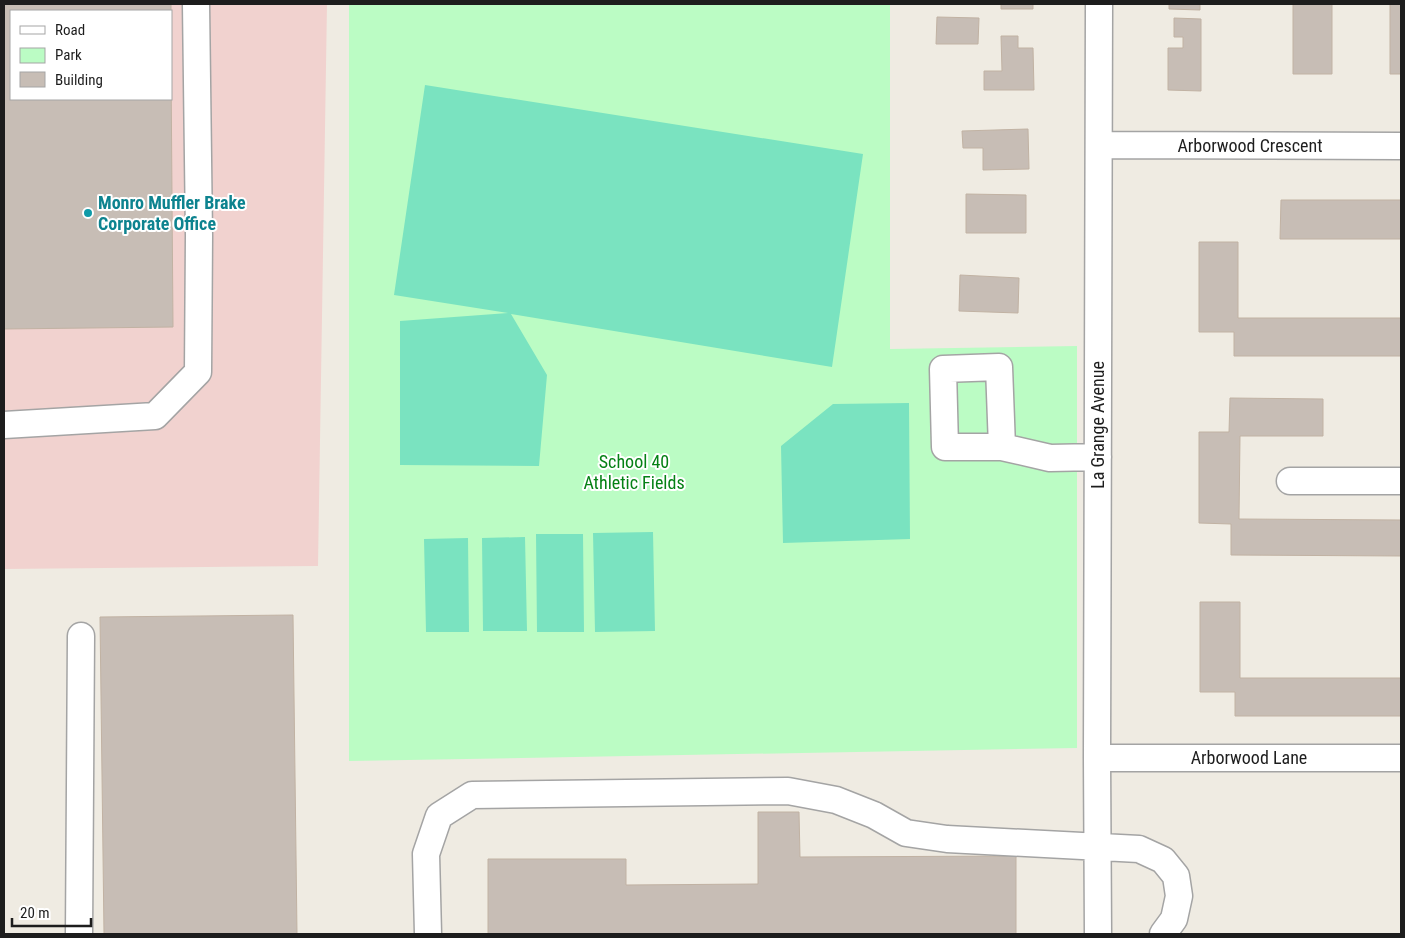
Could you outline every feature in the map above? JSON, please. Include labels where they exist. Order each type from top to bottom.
[{"type":"street","points":[[4,424],[155,416],[198,372],[199,236],[196,4]]},
{"type":"street","name":"La Grange Avenue","points":[[1098,934],[1099,4]]},
{"type":"street","name":"Arborwood Crescent","points":[[1098,146],[1401,146]]},
{"type":"street","points":[[1002,447],[1050,458],[1098,457]]},
{"type":"street","points":[[1290,481],[1401,482]]},
{"type":"street","points":[[79,934],[81,636]]},
{"type":"street","name":"Arborwood Lane","points":[[1097,758],[1401,758]]},
{"type":"street","points":[[428,934],[426,854],[439,816],[472,795],[788,791],[836,800],[874,816],[906,834],[947,839],[1139,849],[1163,860],[1176,876],[1179,896],[1174,919],[1163,934]]},
{"type":"shaded area","points":[[4,4],[327,4],[318,566],[4,569]]},
{"type":"green space","name":"School 40 Athletic Fields","points":[[349,4],[890,4],[890,349],[1077,346],[1077,748],[349,761]]},
{"type":"green space","points":[[425,85],[863,154],[832,367],[511,314],[547,375],[539,466],[400,465],[400,321],[508,313],[394,295]]},
{"type":"green space","points":[[909,403],[910,539],[783,543],[781,446],[833,404]]},
{"type":"green space","points":[[653,532],[655,631],[595,632],[593,533]]},
{"type":"green space","points":[[536,534],[583,534],[584,632],[537,632]]},
{"type":"green space","points":[[525,537],[527,631],[483,631],[482,538]]},
{"type":"green space","points":[[468,538],[469,632],[426,632],[424,539]]},
{"type":"building","name":"Monro Muffler Brake Corporate Office","points":[[4,4],[171,4],[171,10],[10,10],[10,100],[171,100],[173,327],[4,329]]},
{"type":"building","points":[[1001,4],[1033,4],[1033,9],[1001,9]]},
{"type":"building","points":[[1169,4],[1200,4],[1200,10],[1169,9]]},
{"type":"building","points":[[1293,4],[1332,4],[1332,74],[1293,74]]},
{"type":"building","points":[[1390,4],[1401,4],[1401,74],[1390,74]]},
{"type":"building","points":[[937,17],[979,18],[978,44],[936,44]]},
{"type":"building","points":[[1174,18],[1201,19],[1201,91],[1168,90],[1168,48],[1183,48],[1183,37],[1174,37]]},
{"type":"building","points":[[1001,36],[1018,36],[1018,48],[1033,48],[1034,90],[984,90],[984,71],[1002,71]]},
{"type":"building","points":[[1028,129],[1029,169],[983,170],[983,148],[963,148],[962,131]]},
{"type":"building","points":[[966,194],[1026,195],[1026,233],[966,233]]},
{"type":"building","points":[[1281,200],[1401,200],[1401,239],[1280,239]]},
{"type":"building","points":[[1199,242],[1238,242],[1238,318],[1401,318],[1401,356],[1234,356],[1234,332],[1199,332]]},
{"type":"building","points":[[960,275],[1019,278],[1018,313],[959,311]]},
{"type":"building","points":[[1230,398],[1323,399],[1323,436],[1240,436],[1239,519],[1401,520],[1401,556],[1231,555],[1231,524],[1199,523],[1199,432],[1229,432]]},
{"type":"building","points":[[1200,602],[1240,602],[1240,678],[1401,678],[1401,716],[1235,716],[1235,692],[1200,692]]},
{"type":"building","points":[[293,615],[297,934],[104,934],[100,617]]},
{"type":"building","points":[[758,812],[799,812],[800,857],[1016,856],[1016,934],[488,934],[488,859],[626,859],[626,885],[758,884]]},
{"type":"place","name":"Monro Muffler Brake Corporate Office","points":[[88,213]]}]
